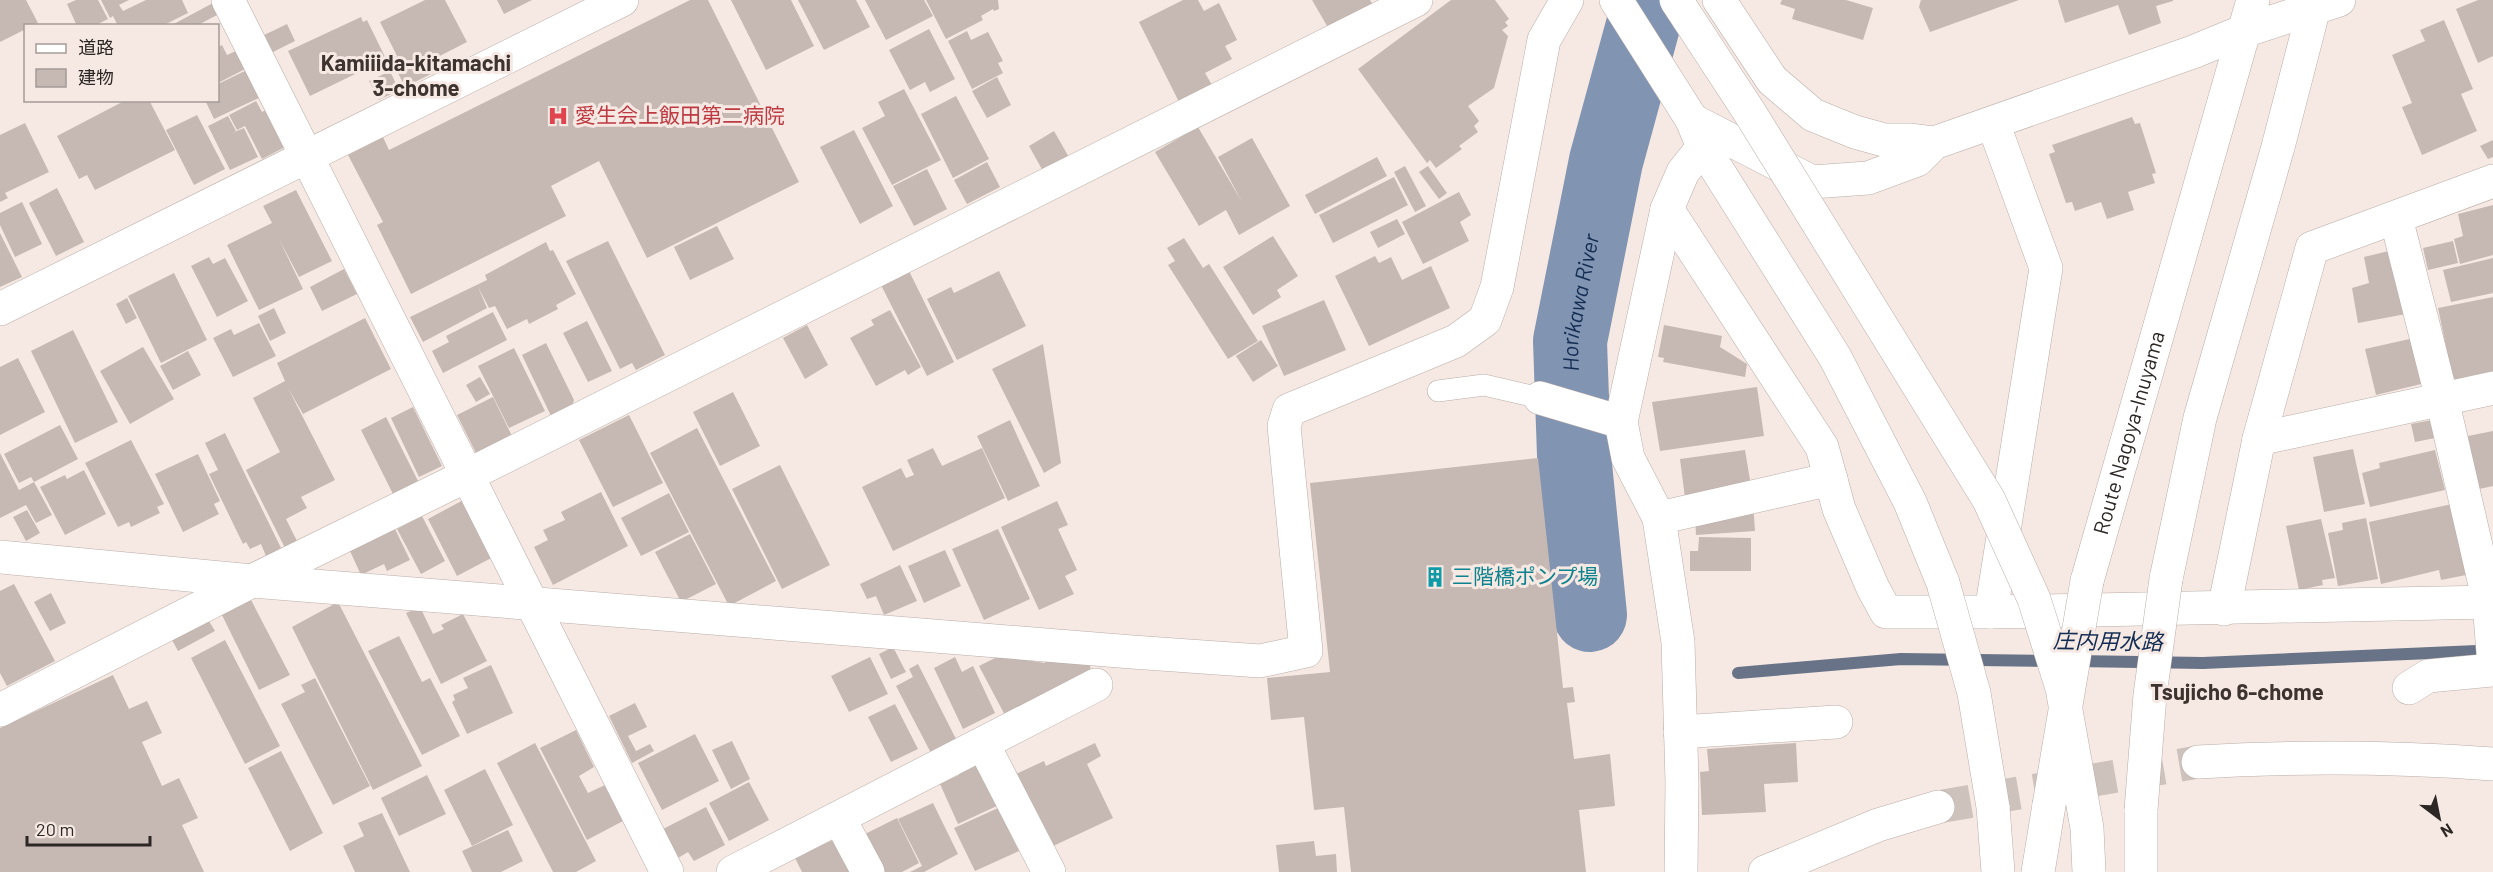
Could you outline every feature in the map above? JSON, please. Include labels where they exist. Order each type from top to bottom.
[{"type":"street","points":[[228,0],[667,872]]},
{"type":"street","points":[[0,309],[622,0]]},
{"type":"street","points":[[0,710],[252,581],[1416,0]]},
{"type":"street","points":[[0,557],[252,581],[1260,661],[1306,651],[1284,426],[1289,410],[1456,341],[1485,320],[1497,287],[1544,40],[1567,0]]},
{"type":"street","points":[[1616,0],[1835,357],[1910,502],[1944,583],[1974,693],[1993,807],[1998,872]]},
{"type":"street","points":[[1676,0],[1750,113],[1989,500],[2034,598],[2062,688],[2087,828],[2089,872]]},
{"type":"street","points":[[1719,0],[1772,80],[1813,115],[1855,132],[1884,140],[1934,143],[2193,52],[2323,3]]},
{"type":"street","name":"Route Nagoya-Inuyama","points":[[2038,872],[2087,581],[2253,0]]},
{"type":"street","points":[[2141,872],[2141,810],[2150,695],[2166,579],[2199,418],[2278,147],[2323,3]]},
{"type":"street","points":[[1991,612],[2046,268],[1993,123]]},
{"type":"street","points":[[1697,133],[1812,182],[1868,178],[1917,160],[1934,143]]},
{"type":"street","points":[[1681,872],[1678,642],[1659,518],[1610,418],[1667,209],[1697,133]]},
{"type":"street","points":[[2224,609],[2259,439],[2312,248],[2493,181]]},
{"type":"street","points":[[1667,209],[1822,447],[1839,509],[1873,588],[1886,612],[2224,609],[2492,621],[2442,399],[2396,218]]},
{"type":"street","points":[[2259,439],[2493,388]]},
{"type":"street","points":[[1540,398],[1610,418]]},
{"type":"street","points":[[1659,518],[1831,479]]},
{"type":"street","points":[[2409,688],[2428,676],[2493,670]]},
{"type":"street","points":[[733,872],[1096,685]]},
{"type":"street","points":[[1680,732],[1836,722]]},
{"type":"street","points":[[983,744],[1049,872]]},
{"type":"street","points":[[2198,762],[2284,758],[2422,759],[2493,764]]},
{"type":"street","points":[[1765,872],[1878,825],[1938,807]]},
{"type":"street","points":[[839,818],[868,872]]},
{"type":"lane","points":[[1438,391],[1484,386],[1540,398]]},
{"type":"building","points":[[0,0],[26,0],[38,23],[24,24],[24,30],[0,42]]},
{"type":"building","points":[[76,0],[98,0],[108,19],[98,24],[76,24],[67,4]]},
{"type":"building","points":[[101,0],[129,0],[119,5],[123,11],[146,0],[182,0],[188,13],[166,24],[117,24],[113,16],[110,18]]},
{"type":"building","points":[[425,0],[445,0],[467,42],[428,62],[433,73],[405,87],[391,59],[397,56],[380,22]]},
{"type":"building","points":[[497,0],[532,0],[504,14]]},
{"type":"building","points":[[690,0],[708,0],[799,182],[647,258],[599,161],[551,186],[566,216],[411,294],[377,225],[383,222],[348,155],[383,137],[389,150]]},
{"type":"building","points":[[731,0],[791,0],[814,46],[766,70]]},
{"type":"building","points":[[798,0],[856,0],[870,27],[824,50]]},
{"type":"building","points":[[865,0],[924,0],[933,16],[886,40]]},
{"type":"building","points":[[926,0],[998,0],[999,9],[994,11],[993,9],[981,16],[983,20],[946,39]]},
{"type":"building","points":[[1183,0],[1198,0],[1204,11],[1219,3],[1237,40],[1225,46],[1232,59],[1205,73],[1212,85],[1179,102],[1139,22]]},
{"type":"building","points":[[1312,0],[1370,0],[1373,5],[1330,31]]},
{"type":"building","points":[[1451,0],[1495,0],[1509,19],[1505,22],[1508,26],[1502,30],[1508,36],[1494,88],[1468,106],[1479,121],[1474,126],[1478,132],[1459,146],[1462,149],[1436,168],[1430,160],[1427,163],[1358,69]]},
{"type":"building","points":[[1782,0],[1846,0],[1873,8],[1863,40],[1792,19],[1795,9],[1780,4]]},
{"type":"building","points":[[1921,0],[2019,0],[1930,32],[1919,7]]},
{"type":"building","points":[[2058,0],[2173,1],[2156,6],[2161,23],[2129,35],[2118,5],[2065,23]]},
{"type":"building","points":[[2478,0],[2493,0],[2493,56],[2478,63],[2456,9]]},
{"type":"building","points":[[213,3],[219,14],[200,24],[174,24]]},
{"type":"building","points":[[361,17],[363,22],[367,20],[386,59],[310,96],[288,51]]},
{"type":"building","points":[[2444,20],[2473,89],[2461,94],[2477,131],[2422,155],[2402,107],[2412,103],[2392,55],[2425,41],[2420,30]]},
{"type":"building","points":[[287,24],[295,41],[271,53],[262,36]]},
{"type":"building","points":[[929,29],[955,79],[930,92],[925,82],[910,90],[889,50]]},
{"type":"building","points":[[967,31],[971,40],[988,32],[1003,61],[998,63],[1003,73],[972,89],[948,41]]},
{"type":"building","points":[[222,45],[227,55],[238,50],[247,68],[219,82],[219,46]]},
{"type":"building","points":[[249,69],[263,96],[214,119],[206,102],[219,102],[219,84]]},
{"type":"building","points":[[390,71],[399,90],[379,100],[369,81]]},
{"type":"building","points":[[997,77],[1011,105],[987,118],[972,91]]},
{"type":"building","points":[[904,89],[941,160],[892,185],[862,128],[885,116],[878,102]]},
{"type":"building","points":[[956,96],[989,159],[953,178],[921,114]]},
{"type":"building","points":[[256,101],[262,112],[270,108],[289,145],[262,159],[245,126],[237,130],[229,115]]},
{"type":"building","points":[[122,102],[150,102],[175,150],[95,190],[87,175],[79,179],[57,136]]},
{"type":"building","points":[[197,115],[225,169],[194,185],[166,130]]},
{"type":"building","points":[[228,116],[236,131],[232,133],[244,128],[258,157],[230,170],[208,126]]},
{"type":"building","points":[[2132,117],[2135,124],[2140,123],[2156,173],[2152,174],[2155,183],[2128,192],[2134,210],[2107,219],[2101,202],[2075,211],[2072,202],[2066,203],[2049,154],[2055,152],[2052,145]]},
{"type":"building","points":[[25,123],[49,172],[5,193],[8,198],[0,202],[0,135]]},
{"type":"building","points":[[1198,127],[1242,202],[1218,157],[1252,138],[1290,206],[1239,235],[1226,210],[1199,226],[1155,152]]},
{"type":"building","points":[[854,130],[893,206],[860,224],[820,147]]},
{"type":"building","points":[[1054,131],[1070,159],[1044,173],[1029,146]]},
{"type":"building","points":[[2493,140],[2493,157],[2488,159],[2480,146]]},
{"type":"building","points":[[1377,157],[1387,176],[1315,214],[1305,195]]},
{"type":"building","points":[[987,162],[1000,187],[967,204],[954,180]]},
{"type":"building","points":[[1405,166],[1426,206],[1415,212],[1394,172]]},
{"type":"building","points":[[1428,166],[1447,193],[1439,199],[1419,172]]},
{"type":"building","points":[[927,169],[947,209],[914,226],[893,186]]},
{"type":"building","points":[[1394,177],[1408,205],[1333,243],[1319,215]]},
{"type":"building","points":[[57,188],[84,242],[56,256],[29,203]]},
{"type":"building","points":[[296,190],[332,261],[299,277],[279,239],[303,289],[259,310],[227,245],[272,223],[263,206]]},
{"type":"building","points":[[1459,192],[1471,215],[1460,222],[1469,241],[1423,264],[1402,222]]},
{"type":"building","points":[[22,202],[42,244],[15,257],[0,225],[0,213]]},
{"type":"building","points":[[2493,205],[2493,255],[2460,264],[2454,239],[2463,236],[2458,214]]},
{"type":"building","points":[[1397,219],[1405,234],[1378,248],[1370,232]]},
{"type":"building","points":[[717,226],[734,259],[690,280],[674,247]]},
{"type":"building","points":[[0,233],[22,277],[0,287]]},
{"type":"building","points":[[1273,236],[1298,276],[1277,290],[1281,297],[1253,315],[1223,267]]},
{"type":"building","points":[[1184,238],[1203,268],[1209,264],[1258,341],[1228,359],[1168,265],[1175,261],[1167,248]]},
{"type":"building","points":[[608,241],[665,355],[636,370],[632,363],[620,369],[566,261]]},
{"type":"building","points":[[2453,241],[2458,263],[2428,270],[2423,248]]},
{"type":"building","points":[[546,242],[550,251],[553,250],[576,294],[556,305],[558,309],[529,324],[527,319],[507,329],[495,306],[489,308],[478,287],[487,308],[423,342],[410,317],[487,280],[485,275]]},
{"type":"building","points":[[2393,250],[2406,314],[2358,323],[2352,288],[2369,283],[2364,257]]},
{"type":"building","points":[[1375,256],[1379,263],[1391,257],[1402,280],[1431,266],[1450,308],[1369,346],[1335,276]]},
{"type":"building","points":[[209,257],[213,264],[225,258],[248,301],[217,317],[191,266]]},
{"type":"building","points":[[2493,258],[2493,293],[2451,302],[2443,270]]},
{"type":"building","points":[[344,269],[357,294],[322,311],[310,287]]},
{"type":"building","points":[[909,271],[954,362],[927,376],[881,285]]},
{"type":"building","points":[[999,271],[1026,326],[957,360],[927,299],[951,287],[954,293]]},
{"type":"building","points":[[174,273],[207,340],[161,363],[128,296]]},
{"type":"building","points":[[2493,297],[2493,371],[2453,380],[2438,308]]},
{"type":"building","points":[[127,298],[137,318],[126,324],[116,304]]},
{"type":"building","points":[[1324,300],[1346,350],[1284,376],[1262,326]]},
{"type":"building","points":[[274,308],[286,333],[270,341],[258,316]]},
{"type":"building","points":[[890,310],[921,367],[908,375],[905,370],[876,386],[850,338],[874,325],[871,320]]},
{"type":"building","points":[[493,312],[507,340],[443,373],[432,351],[449,342],[446,336]]},
{"type":"building","points":[[365,318],[391,369],[303,414],[288,388],[335,480],[301,497],[307,508],[286,519],[297,541],[285,548],[246,470],[280,452],[253,398],[285,381],[277,363]]},
{"type":"building","points":[[587,321],[612,371],[588,382],[563,333]]},
{"type":"building","points":[[259,323],[276,356],[233,377],[213,338],[231,329],[234,335]]},
{"type":"building","points":[[807,325],[828,365],[805,379],[783,338]]},
{"type":"building","points":[[1664,325],[1722,336],[1720,347],[1747,364],[1745,377],[1663,362],[1664,358],[1658,357]]},
{"type":"building","points":[[73,330],[118,422],[75,443],[31,351]]},
{"type":"building","points":[[2414,338],[2425,383],[2376,395],[2365,349]]},
{"type":"building","points":[[1261,340],[1278,366],[1253,382],[1236,356]]},
{"type":"building","points":[[546,343],[574,400],[572,406],[551,416],[522,355]]},
{"type":"building","points":[[1043,344],[1061,463],[1044,473],[992,369]]},
{"type":"building","points":[[143,347],[174,399],[130,424],[100,371]]},
{"type":"building","points":[[514,348],[545,411],[509,428],[478,366]]},
{"type":"building","points":[[188,351],[201,375],[173,390],[160,366]]},
{"type":"building","points":[[18,358],[45,412],[0,435],[0,367]]},
{"type":"building","points":[[480,377],[490,394],[476,402],[466,385]]},
{"type":"building","points":[[1757,387],[1764,436],[1660,451],[1652,402]]},
{"type":"building","points":[[733,392],[760,446],[720,466],[693,412]]},
{"type":"building","points":[[493,397],[512,436],[476,453],[457,415]]},
{"type":"building","points":[[413,407],[442,466],[419,477],[391,418]]},
{"type":"building","points":[[629,415],[663,483],[613,507],[579,440]]},
{"type":"building","points":[[386,417],[418,481],[393,494],[361,430]]},
{"type":"building","points":[[1010,420],[1040,486],[1008,501],[977,436]]},
{"type":"building","points":[[2432,420],[2435,438],[2415,442],[2411,424]]},
{"type":"building","points":[[60,425],[78,459],[34,482],[31,477],[19,483],[4,454]]},
{"type":"building","points":[[697,428],[776,581],[729,606],[650,453]]},
{"type":"building","points":[[2493,431],[2493,486],[2479,489],[2468,436]]},
{"type":"building","points":[[225,433],[281,548],[266,556],[261,544],[250,549],[246,542],[243,544],[209,474],[218,470],[205,443]]},
{"type":"building","points":[[131,440],[164,504],[157,507],[160,513],[131,527],[129,522],[118,527],[85,463]]},
{"type":"building","points":[[933,448],[942,466],[982,448],[1005,498],[893,551],[862,487],[901,468],[906,478],[914,475],[907,460]]},
{"type":"building","points":[[2353,449],[2365,504],[2324,512],[2313,457]]},
{"type":"building","points":[[1745,450],[1751,486],[1685,498],[1680,459]]},
{"type":"building","points":[[2435,450],[2445,490],[2370,507],[2362,473],[2380,468],[2379,463]]},
{"type":"building","points":[[0,453],[19,490],[34,482],[52,515],[36,523],[26,505],[0,518]]},
{"type":"building","points":[[198,454],[220,501],[214,504],[219,514],[183,532],[155,474]]},
{"type":"building","name":"三階橋ポンプ場","points":[[1538,458],[1563,688],[1573,687],[1575,702],[1567,703],[1574,759],[1610,754],[1615,806],[1579,810],[1586,872],[1351,872],[1344,807],[1314,810],[1304,717],[1271,720],[1267,678],[1330,672],[1310,483]]},
{"type":"building","points":[[780,465],[830,565],[782,589],[732,489]]},
{"type":"building","points":[[84,470],[106,514],[65,535],[40,487],[65,475],[67,479]]},
{"type":"building","points":[[601,492],[628,546],[553,585],[534,547],[548,540],[543,530],[565,520],[561,512]]},
{"type":"building","points":[[669,493],[689,532],[641,556],[621,518]]},
{"type":"building","points":[[467,498],[497,555],[457,576],[428,519]]},
{"type":"building","points":[[1057,501],[1068,525],[1058,529],[1077,570],[1065,576],[1074,594],[1039,610],[1001,527]]},
{"type":"building","points":[[1753,502],[1755,531],[1696,535],[1695,514]]},
{"type":"building","points":[[2452,504],[2466,575],[2441,580],[2439,570],[2381,584],[2369,522]]},
{"type":"building","points":[[27,510],[40,533],[26,541],[13,517]]},
{"type":"building","points":[[422,516],[445,561],[421,574],[397,529]]},
{"type":"building","points":[[2366,518],[2378,579],[2338,586],[2328,533],[2343,530],[2342,523]]},
{"type":"building","points":[[2321,519],[2335,578],[2322,580],[2323,585],[2299,590],[2286,526]]},
{"type":"building","points":[[395,529],[410,560],[387,571],[384,564],[361,575],[350,551]]},
{"type":"building","points":[[998,529],[1030,599],[984,620],[952,549]]},
{"type":"building","points":[[690,534],[716,584],[681,602],[655,552]]},
{"type":"building","points":[[1699,537],[1751,538],[1751,571],[1690,571],[1690,551],[1698,551]]},
{"type":"building","points":[[945,550],[961,586],[924,603],[908,566]]},
{"type":"building","points":[[900,565],[917,601],[884,615],[876,596],[867,599],[860,584]]},
{"type":"building","points":[[14,584],[55,661],[7,686],[0,673],[0,591]]},
{"type":"building","points":[[51,593],[66,623],[50,631],[34,602]]},
{"type":"building","points":[[249,596],[290,675],[259,690],[220,611]]},
{"type":"building","points":[[338,602],[422,766],[373,790],[292,627]]},
{"type":"building","points":[[420,607],[433,634],[444,629],[441,625],[463,614],[487,661],[441,684],[406,613]]},
{"type":"building","points":[[207,618],[215,631],[178,651],[171,638]]},
{"type":"building","points":[[399,636],[422,682],[430,678],[460,736],[422,755],[368,651]]},
{"type":"building","points":[[225,640],[280,746],[245,764],[191,658]]},
{"type":"building","points":[[893,647],[906,672],[891,679],[879,654]]},
{"type":"building","points":[[1046,655],[1089,659],[1092,679],[1008,721],[979,666],[999,656],[1045,663]]},
{"type":"building","points":[[870,657],[888,694],[849,712],[831,676]]},
{"type":"building","points":[[955,657],[962,672],[973,666],[995,713],[963,729],[934,668]]},
{"type":"building","points":[[918,664],[956,739],[931,753],[896,686],[913,677],[909,669]]},
{"type":"building","points":[[491,665],[513,713],[467,734],[452,702],[455,700],[453,695],[468,688],[463,678]]},
{"type":"building","points":[[113,675],[129,709],[147,701],[162,733],[142,742],[162,786],[179,778],[198,818],[182,825],[204,872],[0,872],[0,728]]},
{"type":"building","points":[[315,678],[370,786],[333,805],[281,704],[305,692],[301,685]]},
{"type":"building","points":[[635,703],[647,727],[628,736],[636,751],[650,744],[654,751],[632,763],[609,716]]},
{"type":"building","points":[[895,704],[918,749],[891,762],[868,717]]},
{"type":"building","points":[[576,730],[594,767],[579,776],[588,793],[605,785],[623,821],[587,840],[540,748]]},
{"type":"building","points":[[695,734],[719,781],[662,810],[638,763]]},
{"type":"building","points":[[732,741],[750,779],[731,789],[712,750]]},
{"type":"building","points":[[535,743],[596,861],[576,872],[553,872],[497,763]]},
{"type":"building","points":[[1095,743],[1101,756],[1087,764],[1113,818],[1051,847],[1016,774],[1044,761],[1046,766]]},
{"type":"building","points":[[1796,743],[1798,782],[1764,784],[1766,812],[1702,815],[1700,772],[1709,771],[1707,749]]},
{"type":"building","points":[[281,751],[323,833],[290,851],[248,768]]},
{"type":"building","points":[[978,760],[999,805],[958,824],[940,784],[959,775],[957,770]]},
{"type":"building","points":[[485,769],[513,825],[472,846],[444,790]]},
{"type":"building","points":[[427,775],[446,814],[399,836],[381,798]]},
{"type":"building","points":[[749,782],[769,820],[729,841],[709,803]]},
{"type":"building","points":[[933,803],[958,854],[924,872],[910,872],[922,866],[898,819]]},
{"type":"building","points":[[706,807],[725,845],[694,861],[688,852],[678,858],[663,829]]},
{"type":"building","points":[[998,808],[1019,851],[975,871],[954,828]]},
{"type":"building","points":[[382,813],[410,872],[355,872],[343,846],[364,836],[358,823]]},
{"type":"building","points":[[897,818],[919,863],[902,872],[881,872],[863,835]]},
{"type":"building","points":[[508,830],[523,861],[501,872],[472,872],[462,851]]},
{"type":"building","points":[[835,839],[852,872],[802,872],[795,858]]},
{"type":"building","points":[[1314,841],[1316,856],[1336,854],[1337,872],[1279,872],[1276,845]]},
{"type":"waterway","name":"Horikawa River","points":[[1590,615],[1574,455],[1570,341],[1606,161],[1650,0]]},
{"type":"waterway","name":"庄内用水路","points":[[2075,661],[2203,663],[2477,651]]},
{"type":"waterway","name":"庄内用水路","points":[[1738,673],[1901,659],[2051,661]]},
{"type":"tunnel","points":[[1938,807],[2198,762]]},
{"type":"place","name":"愛生会上飯田第二病院","points":[[558,116]]},
{"type":"place","name":"三階橋ポンプ場","points":[[1435,577]]},
{"type":"district","name":"Kamiiida-kitamachi 3-chome","points":[[416,76]]},
{"type":"district","name":"Tsujicho 6-chome","points":[[2237,692]]}]
